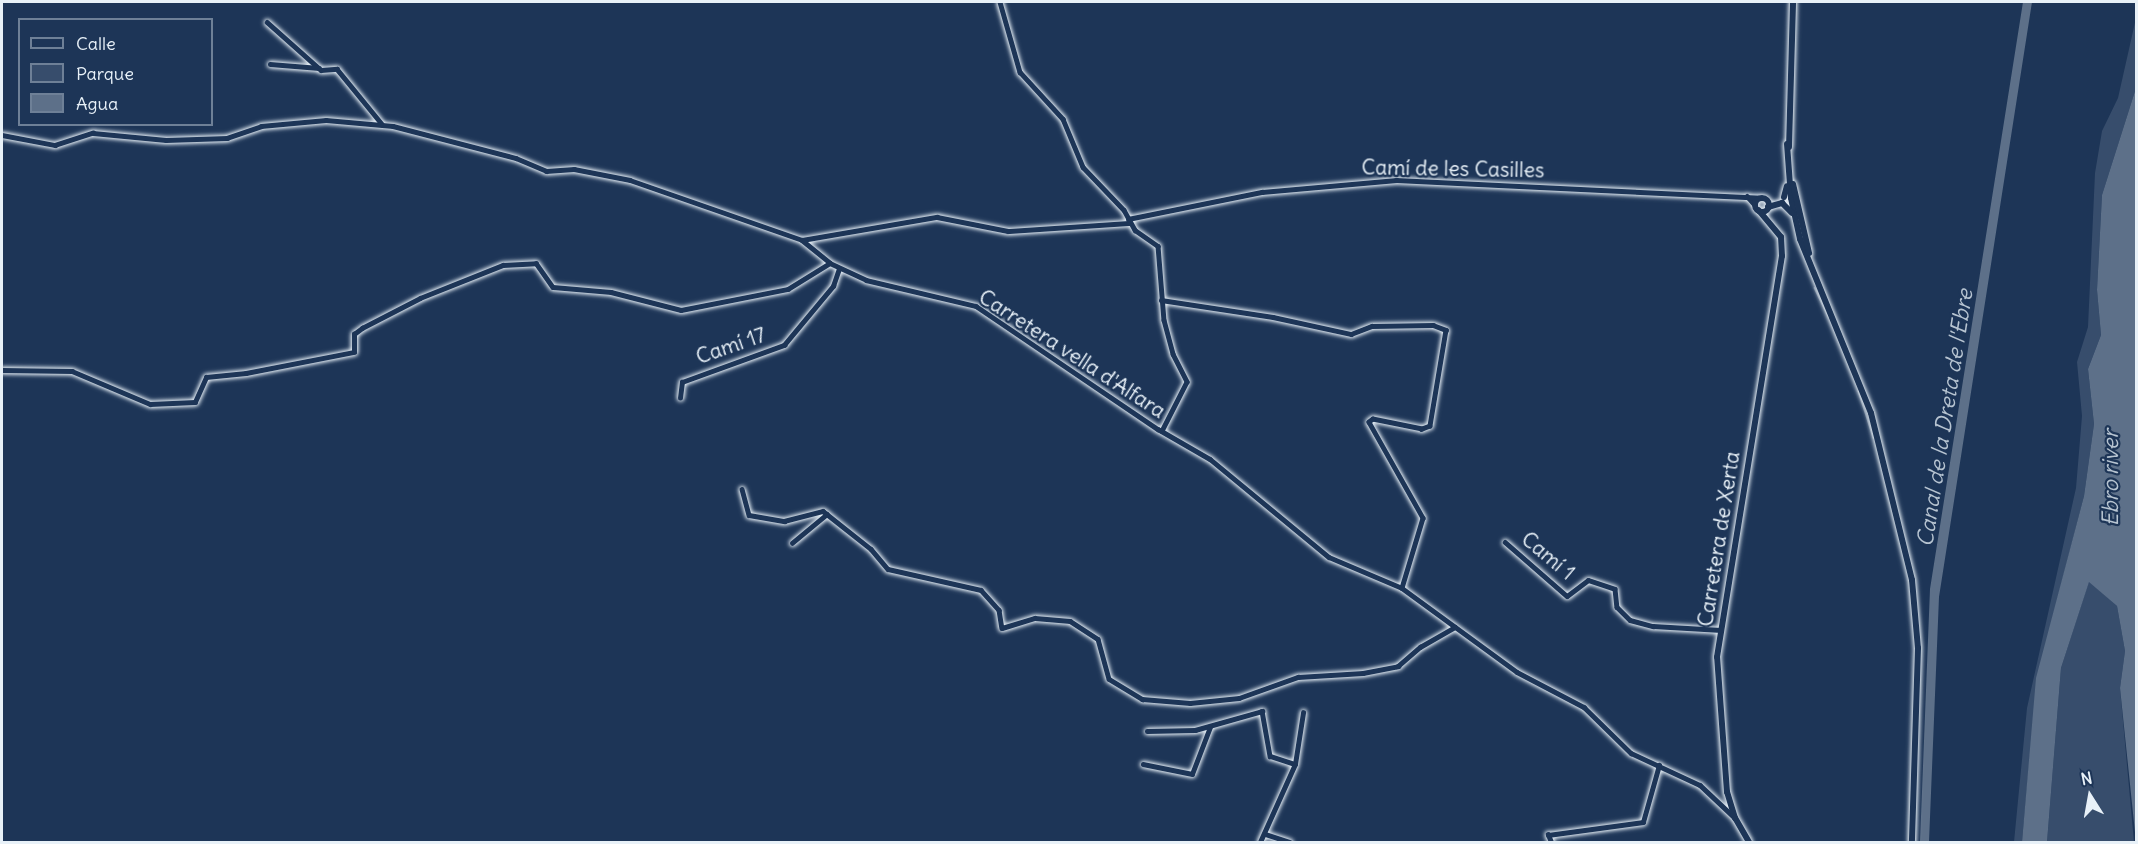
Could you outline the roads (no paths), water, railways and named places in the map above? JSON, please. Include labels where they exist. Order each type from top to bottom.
[{"type":"main road","points":[[1792,2],[1786,200],[1803,248],[1871,413],[1912,580],[1918,648],[1912,843]]},
{"type":"main road","points":[[1788,129],[1791,167],[1803,234]]},
{"type":"main road","points":[[1791,167],[1786,200],[1803,234],[1822,290]]},
{"type":"main road","points":[[1763,198],[1786,200]]},
{"type":"main road","points":[[1756,207],[1763,198]]},
{"type":"main road","points":[[1763,198],[1770,222]]},
{"type":"main road","points":[[1756,207],[1767,208],[1786,200]]},
{"type":"main road","points":[[1756,207],[1770,222]]},
{"type":"main road","name":"Carretera de Xerta","points":[[1749,843],[1735,818],[1725,769],[1717,657],[1780,273],[1781,237],[1770,222]]},
{"type":"street","points":[[1000,2],[1016,67],[1063,119],[1080,163],[1098,179],[1129,221],[1158,246],[1161,300],[1170,345],[1187,382],[1162,431]]},
{"type":"street","points":[[267,22],[319,68]]},
{"type":"street","points":[[270,64],[337,69],[382,124]]},
{"type":"street","name":"Carretera vella d'Alfara","points":[[2,135],[55,145],[93,133],[187,140],[227,138],[261,126],[327,120],[382,124],[516,158],[546,171],[574,169],[630,180],[802,240],[839,269],[866,280],[976,306],[1162,431],[1210,459],[1329,557],[1402,588],[1516,672],[1584,707],[1631,753],[1700,785],[1735,818]]},
{"type":"street","name":"Camí de les Casilles","points":[[802,240],[937,217],[1008,231],[1129,221],[1262,192],[1361,181],[1511,185],[1745,195],[1763,198]]},
{"type":"street","points":[[1745,195],[1756,207]]},
{"type":"street","points":[[2,370],[72,371],[150,404],[195,402],[206,377],[246,373],[354,352],[354,334],[362,328],[420,298],[503,265],[536,263],[553,287],[611,292],[681,310],[788,289],[830,263]]},
{"type":"street","name":"Camí 17","points":[[680,398],[682,382],[784,345],[833,286],[839,269]]},
{"type":"street","points":[[1161,300],[1273,317],[1351,334],[1372,326],[1433,325],[1446,330],[1430,426],[1422,429],[1373,419],[1369,422],[1423,518],[1402,588]]},
{"type":"street","points":[[742,489],[749,515],[784,521],[822,511],[873,551],[888,569],[983,591],[999,611],[1000,628],[1035,618],[1064,619],[1075,624],[1098,639],[1108,679],[1142,699],[1194,703],[1239,698],[1298,677],[1363,673],[1398,666],[1420,647],[1455,627]]},
{"type":"street","points":[[792,543],[826,513]]},
{"type":"street","name":"Camí 1","points":[[1504,542],[1567,596],[1588,580],[1615,589],[1617,607],[1630,620],[1653,626],[1720,630]]},
{"type":"street","points":[[1147,731],[1210,727],[1264,712],[1270,756],[1295,764]]},
{"type":"street","points":[[1260,843],[1295,764],[1303,713]]},
{"type":"street","points":[[1143,764],[1192,774],[1210,727]]},
{"type":"street","points":[[1551,843],[1548,835],[1642,822],[1659,765]]},
{"type":"street","points":[[1265,834],[1290,843]]},
{"type":"water","points":[[2023,2],[2032,2],[1939,597],[1929,842],[1920,842],[1930,589]]},
{"type":"water","name":"Ebro river","points":[[2136,88],[2136,842],[2120,688],[2125,651],[2117,606],[2089,582],[2061,668],[2047,842],[2022,842],[2036,678],[2084,496],[2094,424],[2088,369],[2101,335],[2097,290],[2102,195]]},
{"type":"waterway","points":[[1815,288],[1829,317]]},
{"type":"waterway","points":[[1859,391],[1874,438]]},
{"type":"water label","name":"Canal de la Dreta de l'Ebre","points":[[1945,418]]}]
